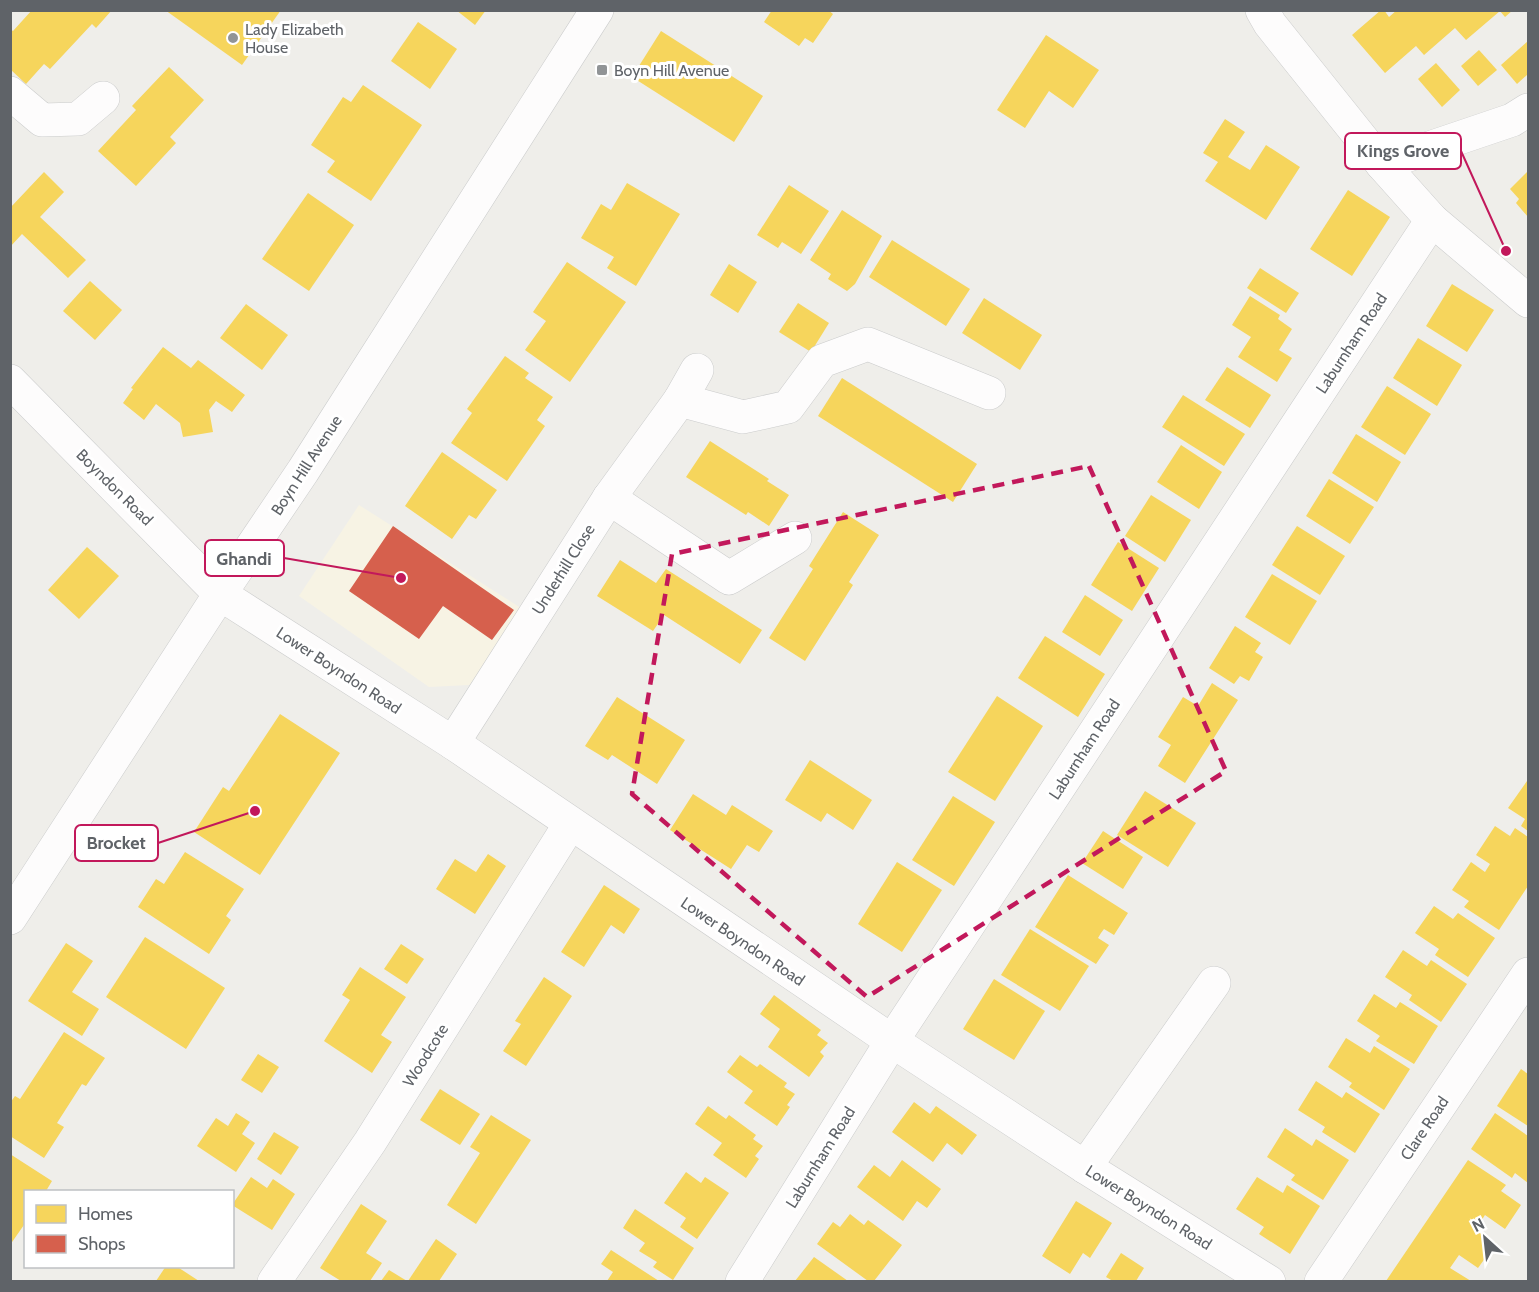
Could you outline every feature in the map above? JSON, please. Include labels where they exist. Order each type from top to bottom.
[{"type":"street","points":[[1262,10],[1270,24],[1382,164],[1432,220],[1528,301]]},
{"type":"street","name":"Boyn Hill Avenue","points":[[10,918],[220,594],[303,471],[585,15]]},
{"type":"street","points":[[10,93],[42,120],[78,120],[103,98]]},
{"type":"street","points":[[1382,164],[1512,120],[1528,110]]},
{"type":"street","name":"Laburnham Road","points":[[742,1281],[892,1041],[1432,220]]},
{"type":"street","points":[[680,400],[743,417],[788,407],[822,361],[868,345],[989,393]]},
{"type":"street","name":"Underhill Close","points":[[453,743],[609,498],[680,400],[697,370]]},
{"type":"street","name":"Boyndon Road","points":[[10,381],[220,594]]},
{"type":"street","points":[[609,498],[729,578],[795,538]]},
{"type":"street","name":"Lower Boyndon Road","points":[[220,594],[453,743],[892,1041],[1085,1167],[1269,1281]]},
{"type":"street","name":"Woodcote","points":[[274,1281],[370,1142],[570,824]]},
{"type":"street","name":"Clare Road","points":[[1321,1281],[1528,975]]},
{"type":"street","points":[[1085,1167],[1214,983]]},
{"type":"highlighted area","points":[[1089,466],[1226,771],[867,997],[632,794],[672,554]]},
{"type":"shaded area","points":[[359,505],[524,610],[485,673],[469,685],[429,687],[299,596]]},
{"type":"building: Homes","points":[[32,10],[112,10],[96,28],[92,24],[50,69],[44,64],[26,84],[10,69],[10,29],[13,31]]},
{"type":"building: Homes","name":"Lady Elizabeth House","points":[[165,10],[281,10],[242,65]]},
{"type":"building: Homes","points":[[456,10],[486,10],[475,25]]},
{"type":"building: Homes","points":[[772,10],[828,10],[833,14],[813,43],[805,38],[799,46],[764,22]]},
{"type":"building: Homes","points":[[1381,10],[1384,10],[1389,17],[1397,10],[1513,10],[1505,17],[1500,11],[1466,40],[1455,28],[1424,55],[1416,46],[1385,73],[1352,35]]},
{"type":"building: Homes","points":[[418,22],[457,49],[430,89],[391,61]]},
{"type":"building: Homes","points":[[661,31],[763,96],[734,142],[632,77]]},
{"type":"building: Homes","points":[[1046,35],[1099,70],[1073,108],[1049,91],[1025,128],[997,110]]},
{"type":"building: Homes","points":[[1528,41],[1528,74],[1517,84],[1501,65]]},
{"type":"building: Homes","points":[[1479,50],[1497,70],[1478,86],[1461,66]]},
{"type":"building: Homes","points":[[1436,63],[1460,90],[1442,107],[1418,79]]},
{"type":"building: Homes","points":[[169,67],[204,100],[170,137],[176,143],[136,186],[98,151],[136,110],[132,106]]},
{"type":"building: Homes","points":[[363,85],[422,125],[371,201],[327,172],[335,161],[311,145],[343,97],[351,102]]},
{"type":"building: Homes","points":[[1225,119],[1245,132],[1228,157],[1250,170],[1266,145],[1300,167],[1266,220],[1205,181],[1218,162],[1203,153]]},
{"type":"building: Homes","points":[[1528,171],[1528,217],[1516,203],[1519,199],[1510,189]]},
{"type":"building: Homes","points":[[44,172],[64,192],[40,217],[86,260],[68,278],[22,234],[10,247],[10,208]]},
{"type":"building: Homes","points":[[627,183],[680,214],[636,286],[607,268],[614,257],[581,238],[601,204],[611,210]]},
{"type":"building: Homes","points":[[789,185],[829,211],[801,254],[782,242],[778,248],[757,235]]},
{"type":"building: Homes","points":[[1348,190],[1390,217],[1352,276],[1310,249]]},
{"type":"building: Homes","points":[[308,193],[354,225],[309,291],[262,259]]},
{"type":"building: Homes","points":[[842,210],[882,236],[855,284],[847,291],[828,279],[831,274],[810,260]]},
{"type":"building: Homes","points":[[892,240],[970,289],[946,326],[869,277]]},
{"type":"building: Homes","points":[[567,262],[626,302],[570,382],[525,350],[546,321],[533,312]]},
{"type":"building: Homes","points":[[729,264],[757,282],[738,313],[710,295]]},
{"type":"building: Homes","points":[[1260,268],[1299,293],[1286,313],[1247,288]]},
{"type":"building: Homes","points":[[90,281],[122,310],[95,340],[63,311]]},
{"type":"building: Homes","points":[[1452,284],[1494,310],[1467,352],[1426,326]]},
{"type":"building: Homes","points":[[1250,296],[1280,315],[1278,319],[1292,329],[1279,350],[1292,358],[1277,382],[1238,357],[1251,337],[1232,325]]},
{"type":"building: Homes","points":[[984,298],[1042,335],[1020,370],[962,333]]},
{"type":"building: Homes","points":[[798,303],[829,323],[811,352],[779,332]]},
{"type":"building: Homes","points":[[246,304],[288,335],[262,370],[220,338]]},
{"type":"building: Homes","points":[[1418,338],[1462,365],[1437,406],[1393,378]]},
{"type":"building: Homes","points":[[163,347],[191,368],[198,360],[245,395],[232,412],[216,401],[209,410],[213,432],[183,437],[180,423],[156,404],[144,420],[123,403],[133,389],[131,388]]},
{"type":"building: Homes","points":[[505,356],[529,373],[525,378],[553,397],[537,420],[545,426],[507,481],[451,443],[472,413],[467,409]]},
{"type":"building: Homes","points":[[1227,367],[1271,395],[1250,428],[1205,400]]},
{"type":"building: Homes","points":[[842,378],[977,464],[953,502],[818,416]]},
{"type":"building: Homes","points":[[1387,386],[1431,414],[1405,455],[1361,427]]},
{"type":"building: Homes","points":[[1183,395],[1245,434],[1224,466],[1162,427]]},
{"type":"building: Homes","points":[[1356,434],[1401,462],[1377,502],[1332,473]]},
{"type":"building: Homes","points":[[710,441],[769,479],[767,481],[789,495],[769,526],[748,512],[746,515],[686,477]]},
{"type":"building: Homes","points":[[1181,445],[1222,472],[1199,509],[1157,482]]},
{"type":"building: Homes","points":[[442,452],[497,490],[476,519],[469,515],[452,539],[405,506]]},
{"type":"building: Homes","points":[[1329,479],[1374,507],[1350,544],[1306,516]]},
{"type":"building: Homes","points":[[1151,495],[1191,520],[1165,562],[1125,536]]},
{"type":"building: Homes","points":[[843,512],[879,535],[849,582],[853,585],[805,661],[769,638],[813,569],[809,566]]},
{"type":"building: Homes","points":[[1297,526],[1345,556],[1320,595],[1272,565]]},
{"type":"building: Homes","points":[[1118,542],[1159,568],[1132,611],[1091,585]]},
{"type":"building: Homes","points":[[87,547],[119,576],[79,619],[48,590]]},
{"type":"building: Homes","points":[[620,560],[656,583],[666,569],[762,630],[740,664],[664,615],[653,631],[597,596]]},
{"type":"building: Homes","points":[[1272,574],[1317,601],[1290,645],[1245,617]]},
{"type":"building: Homes","points":[[1085,595],[1123,620],[1100,656],[1062,632]]},
{"type":"building: Homes","points":[[1235,626],[1261,643],[1255,652],[1263,657],[1249,681],[1240,676],[1234,684],[1209,668]]},
{"type":"building: Homes","points":[[1045,636],[1105,674],[1078,717],[1018,678]]},
{"type":"building: Homes","points":[[1212,683],[1238,700],[1185,783],[1158,766],[1171,745],[1158,737],[1183,697],[1198,706]]},
{"type":"building: Homes","points":[[997,696],[1043,726],[995,801],[948,772]]},
{"type":"building: Homes","points":[[617,697],[685,740],[657,784],[612,755],[608,760],[585,746]]},
{"type":"building: Homes","points":[[280,714],[340,753],[260,875],[194,832],[223,787],[229,791]]},
{"type":"building: Homes","points":[[810,760],[872,800],[853,830],[827,813],[821,822],[785,800]]},
{"type":"building: Homes","points":[[1527,781],[1528,831],[1521,826],[1525,819],[1508,808]]},
{"type":"building: Homes","points":[[1145,791],[1196,823],[1168,867],[1117,835]]},
{"type":"building: Homes","points":[[693,794],[726,815],[732,805],[773,831],[759,852],[747,845],[731,869],[670,830]]},
{"type":"building: Homes","points":[[953,796],[995,822],[954,886],[912,860]]},
{"type":"building: Homes","points":[[1495,826],[1510,836],[1515,828],[1528,837],[1528,886],[1499,930],[1464,907],[1469,901],[1452,890],[1471,862],[1485,872],[1490,864],[1476,855]]},
{"type":"building: Homes","points":[[1103,831],[1143,857],[1123,889],[1082,863]]},
{"type":"building: Homes","points":[[185,852],[244,889],[226,916],[231,920],[209,954],[138,907],[156,879],[164,884]]},
{"type":"building: Homes","points":[[488,854],[506,866],[475,914],[436,889],[455,859],[476,872]]},
{"type":"building: Homes","points":[[897,862],[942,890],[902,952],[858,924]]},
{"type":"building: Homes","points":[[1068,875],[1128,913],[1114,935],[1104,929],[1101,933],[1098,938],[1109,945],[1096,964],[1035,927]]},
{"type":"building: Homes","points":[[604,885],[640,909],[624,934],[611,925],[584,967],[561,952]]},
{"type":"building: Homes","points":[[1434,906],[1453,919],[1458,913],[1495,938],[1468,977],[1435,955],[1439,949],[1415,933]]},
{"type":"building: Homes","points":[[1030,929],[1089,966],[1060,1011],[1001,975]]},
{"type":"building: Homes","points":[[145,937],[225,988],[186,1049],[106,997]]},
{"type":"building: Homes","points":[[66,943],[93,961],[72,992],[99,1009],[82,1036],[28,1001]]},
{"type":"building: Homes","points":[[401,944],[424,959],[407,984],[384,969]]},
{"type":"building: Homes","points":[[1403,950],[1427,966],[1431,960],[1467,984],[1441,1022],[1409,1000],[1412,995],[1385,977]]},
{"type":"building: Homes","points":[[360,967],[406,997],[381,1035],[392,1042],[372,1073],[324,1041],[350,1000],[342,995]]},
{"type":"building: Homes","points":[[544,977],[572,996],[526,1066],[503,1051],[521,1024],[515,1021]]},
{"type":"building: Homes","points":[[994,979],[1045,1011],[1014,1060],[963,1029]]},
{"type":"building: Homes","points":[[1374,994],[1396,1008],[1400,1002],[1438,1026],[1414,1064],[1376,1041],[1380,1036],[1357,1021]]},
{"type":"building: Homes","points":[[774,995],[821,1030],[817,1035],[828,1043],[820,1052],[824,1056],[809,1077],[768,1047],[780,1029],[760,1014]]},
{"type":"building: Homes","points":[[64,1032],[105,1058],[86,1086],[82,1084],[57,1123],[64,1127],[44,1158],[10,1136],[10,1103],[15,1096],[20,1099]]},
{"type":"building: Homes","points":[[1346,1038],[1370,1053],[1374,1046],[1410,1069],[1384,1110],[1349,1087],[1352,1083],[1328,1067]]},
{"type":"building: Homes","points":[[258,1054],[279,1067],[262,1093],[241,1080]]},
{"type":"building: Homes","points":[[740,1055],[757,1067],[760,1064],[787,1083],[784,1087],[795,1094],[787,1105],[790,1107],[777,1126],[744,1103],[753,1091],[727,1072]]},
{"type":"building: Homes","points":[[1521,1069],[1528,1074],[1528,1126],[1497,1106]]},
{"type":"building: Homes","points":[[1316,1081],[1342,1098],[1346,1092],[1380,1114],[1355,1153],[1322,1132],[1325,1127],[1298,1110]]},
{"type":"building: Homes","points":[[440,1089],[480,1114],[460,1145],[420,1120]]},
{"type":"building: Homes","points":[[914,1102],[930,1114],[936,1106],[977,1135],[962,1155],[947,1143],[933,1162],[892,1132]]},
{"type":"building: Homes","points":[[708,1106],[726,1119],[729,1115],[756,1135],[753,1139],[763,1146],[755,1156],[759,1159],[746,1178],[713,1155],[722,1143],[695,1124]]},
{"type":"building: Homes","points":[[236,1113],[250,1122],[242,1134],[255,1143],[236,1172],[197,1146],[216,1118],[228,1126]]},
{"type":"building: Homes","points":[[1495,1113],[1528,1136],[1528,1183],[1515,1173],[1512,1178],[1471,1149]]},
{"type":"building: Homes","points":[[491,1115],[531,1140],[476,1224],[447,1205],[480,1153],[470,1147]]},
{"type":"building: Homes","points":[[1285,1128],[1312,1146],[1316,1139],[1349,1160],[1323,1200],[1291,1180],[1295,1175],[1267,1157]]},
{"type":"building: Homes","points":[[274,1132],[299,1147],[281,1175],[257,1159]]},
{"type":"building: Homes","points":[[10,1154],[52,1181],[47,1190],[24,1190],[24,1225],[10,1245]]},
{"type":"building: Homes","points":[[902,1160],[941,1189],[927,1208],[917,1201],[903,1221],[857,1187],[874,1165],[890,1177]]},
{"type":"building: Homes","points":[[1468,1160],[1506,1185],[1501,1191],[1521,1205],[1505,1229],[1485,1215],[1475,1230],[1496,1243],[1478,1268],[1459,1255],[1450,1268],[1471,1281],[1386,1281]]},
{"type":"building: Homes","points":[[686,1172],[701,1183],[705,1177],[729,1193],[697,1239],[680,1227],[686,1218],[664,1203]]},
{"type":"building: Homes","points":[[251,1177],[267,1188],[273,1179],[295,1194],[272,1230],[234,1206],[234,1202]]},
{"type":"building: Homes","points":[[1257,1177],[1283,1193],[1287,1185],[1320,1206],[1290,1254],[1259,1234],[1264,1227],[1236,1209]]},
{"type":"building: Homes","points":[[1076,1201],[1112,1223],[1090,1258],[1083,1253],[1070,1274],[1042,1256]]},
{"type":"building: Homes","points":[[361,1204],[387,1221],[366,1253],[382,1263],[370,1281],[341,1281],[320,1268]]},
{"type":"building: Homes","points":[[635,1209],[694,1248],[673,1280],[653,1267],[657,1262],[639,1251],[645,1243],[623,1228]]},
{"type":"building: Homes","points":[[850,1214],[864,1225],[868,1220],[902,1245],[874,1281],[868,1281],[817,1244],[833,1222],[840,1227]]},
{"type":"building: Homes","points":[[436,1239],[457,1254],[439,1281],[408,1281]]},
{"type":"building: Homes","points":[[611,1250],[659,1281],[607,1281],[613,1272],[601,1264]]},
{"type":"building: Homes","points":[[1121,1253],[1144,1268],[1136,1281],[1113,1281],[1106,1277]]},
{"type":"building: Homes","points":[[814,1257],[848,1281],[795,1281]]},
{"type":"building: Homes","points":[[165,1268],[179,1268],[199,1281],[156,1281]]},
{"type":"building: Homes","points":[[389,1270],[407,1281],[381,1281]]},
{"type":"building: Shops","points":[[393,526],[514,610],[492,640],[443,606],[419,639],[349,591]]},
{"type":"place","name":"Lady Elizabeth House","points":[[233,38]]},
{"type":"place","name":"Boyn Hill Avenue","points":[[602,70]]},
{"type":"place","name":"Kings Grove","points":[[1506,251]]},
{"type":"place","name":"Ghandi","points":[[401,578]]},
{"type":"place","name":"Brocket","points":[[255,811]]}]
